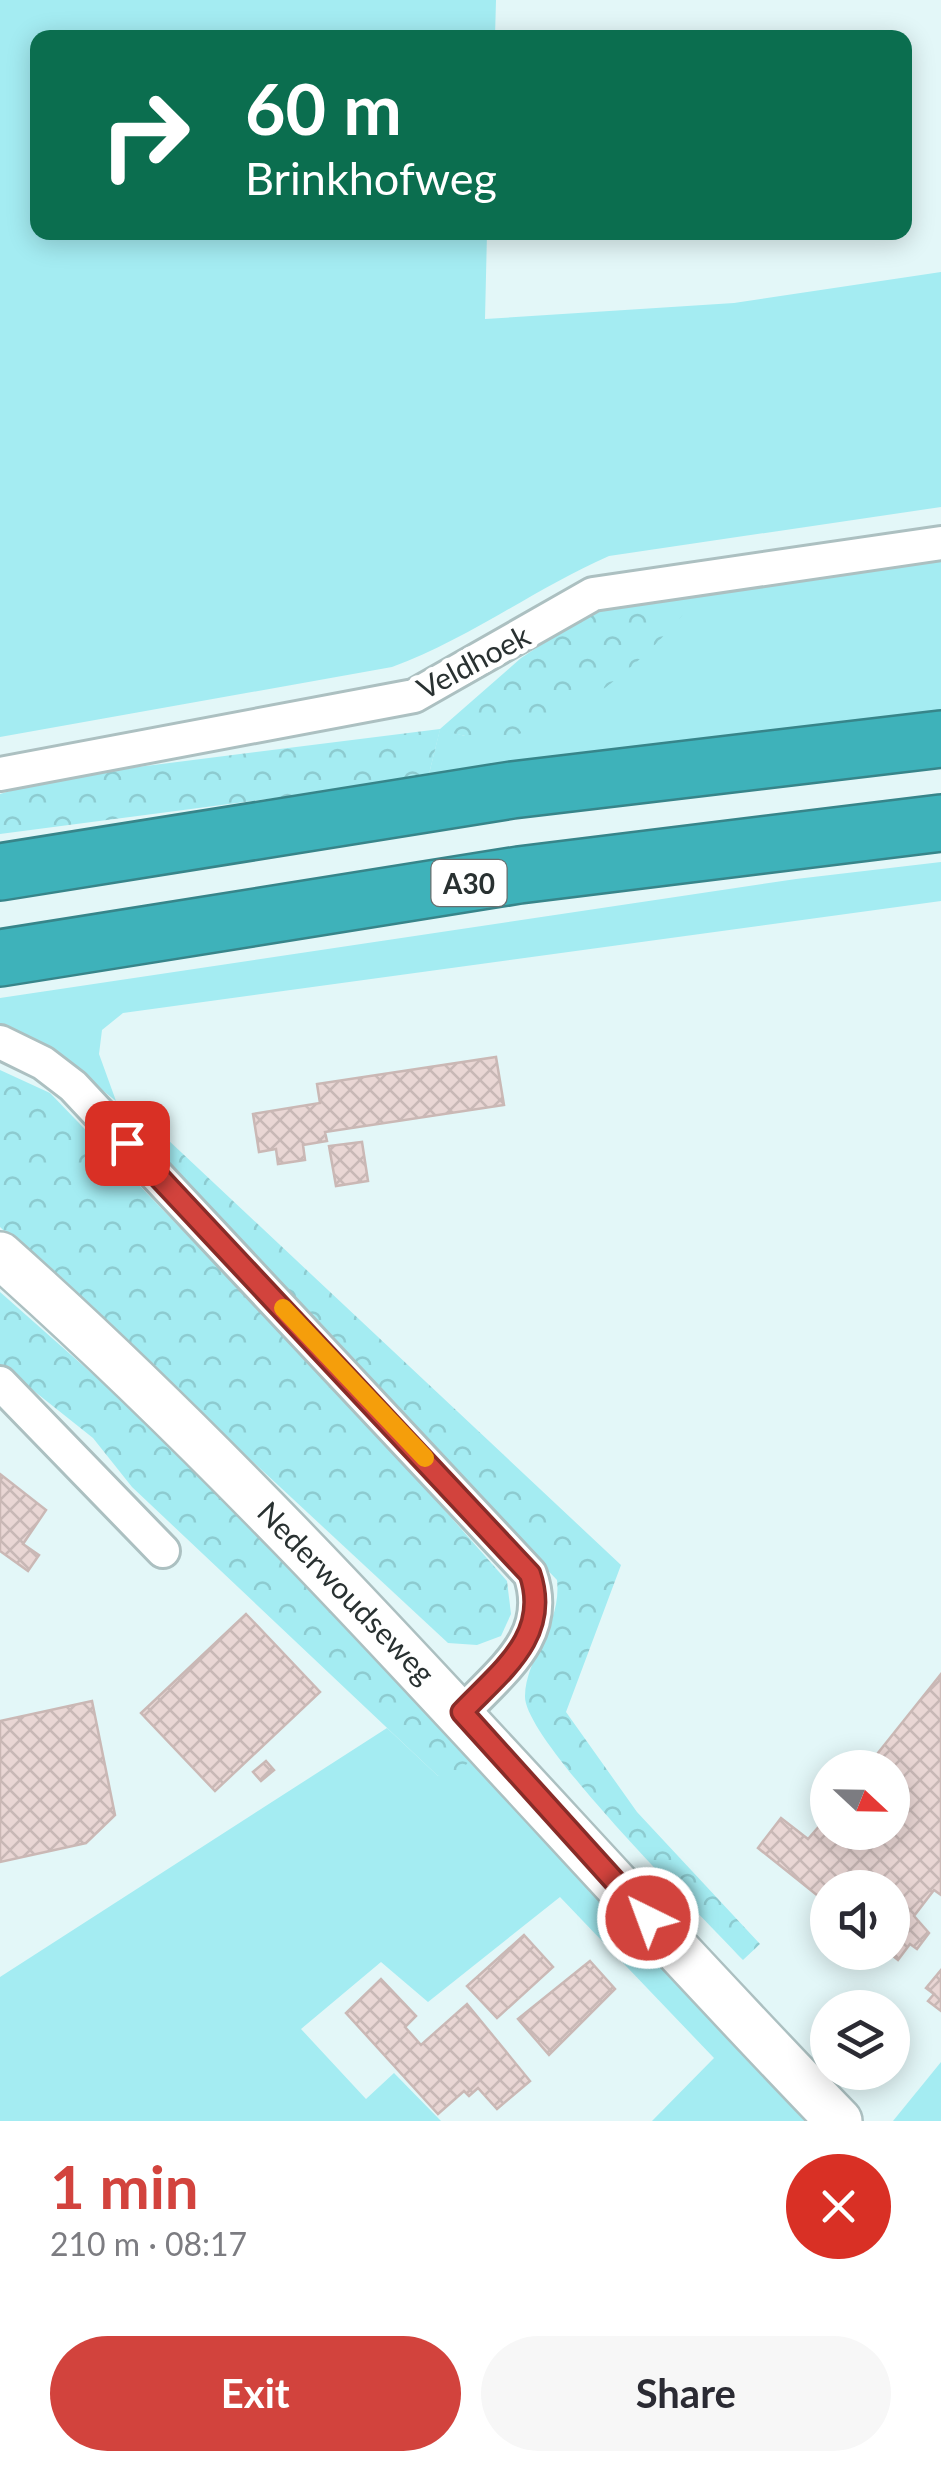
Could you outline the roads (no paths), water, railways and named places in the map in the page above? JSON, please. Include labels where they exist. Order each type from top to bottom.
[{"type":"highway","points":[[0,872],[512,790],[941,739]]},
{"type":"highway","name":"A30","points":[[0,958],[518,876],[941,823]]},
{"type":"street","name":"Veldhoek","points":[[0,774],[414,696],[593,594],[941,543]]},
{"type":"street","points":[[0,1042],[43,1062],[73,1086],[530,1574],[539,1599],[533,1628],[517,1654],[462,1712]]},
{"type":"street","name":"Nederwoudseweg","points":[[0,1255],[114,1357],[462,1712],[728,2005],[840,2121]]},
{"type":"street","points":[[0,1384],[164,1551]]}]
